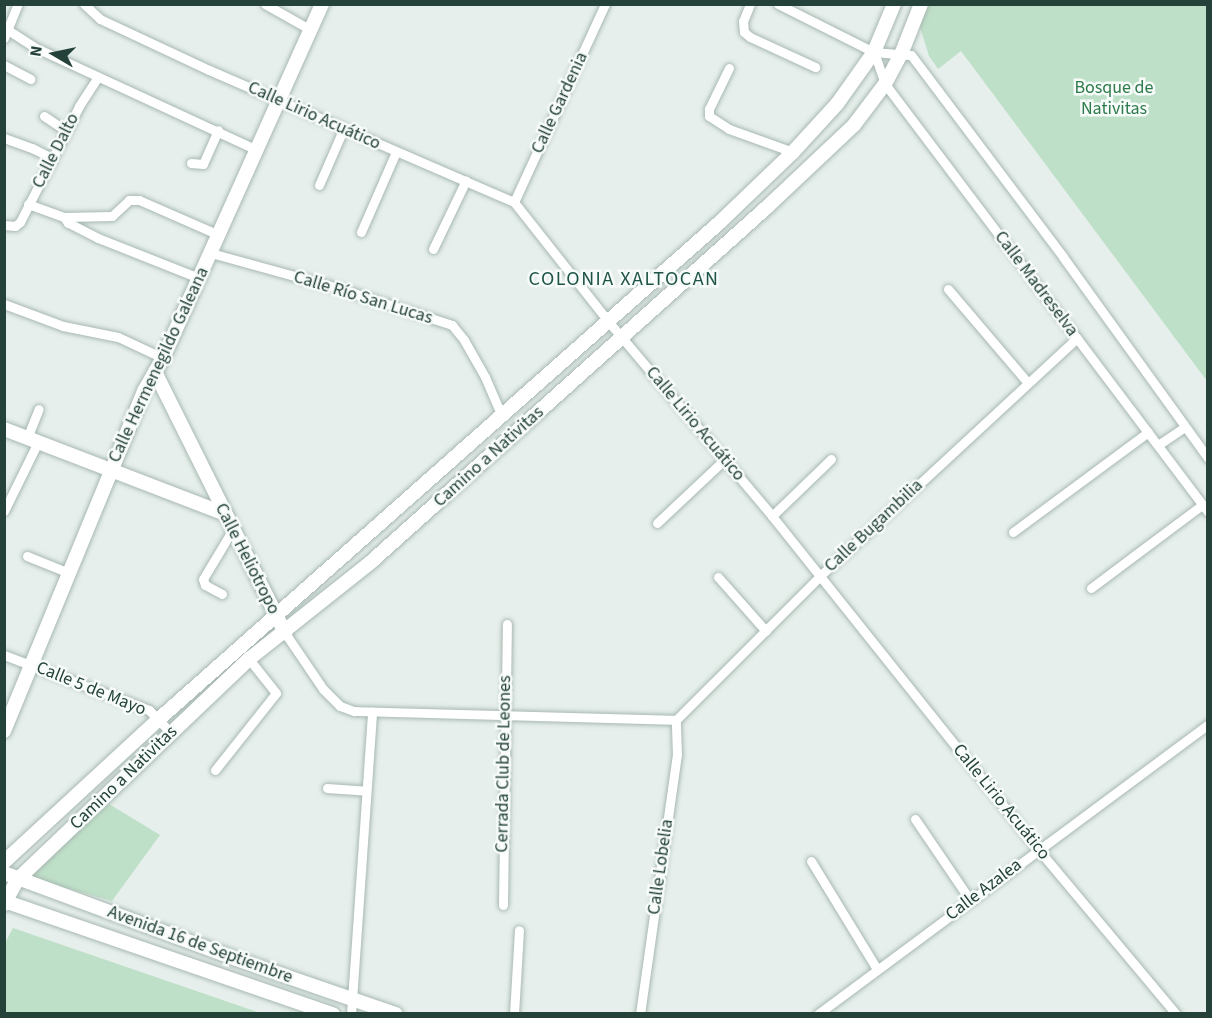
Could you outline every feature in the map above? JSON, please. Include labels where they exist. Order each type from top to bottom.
[{"type":"main road","name":"Calle Hermenegildo Galeana","points":[[4,730],[110,470],[200,278],[322,4]]},
{"type":"main road","name":"Camino a Nativitas","points":[[4,862],[159,719],[719,223],[793,152],[837,104],[874,52],[894,4]]},
{"type":"main road","name":"Camino a Nativitas","points":[[5,902],[18,879],[249,659],[285,633],[372,561],[622,338],[854,125],[885,84],[902,52],[921,4]]},
{"type":"main road","name":"Calle Heliotropo","points":[[155,372],[285,633]]},
{"type":"main road","points":[[4,429],[225,514]]},
{"type":"main road","points":[[99,773],[112,787]]},
{"type":"main road","name":"Avenida 16 de Septiembre","points":[[4,873],[236,959],[396,1014]]},
{"type":"main road","name":"Avenida 16 de Septiembre","points":[[5,902],[156,951],[333,1014]]},
{"type":"main road","points":[[156,951],[164,933]]},
{"type":"main road","points":[[229,977],[236,959]]},
{"type":"street","points":[[18,4],[6,34],[257,150]]},
{"type":"street","name":"Calle Lirio Acuático","points":[[84,4],[100,18],[279,101],[514,202],[608,321],[772,516],[1038,849],[1176,1014]]},
{"type":"street","points":[[265,4],[311,30]]},
{"type":"street","name":"Calle Gardenia","points":[[514,202],[605,4]]},
{"type":"street","points":[[750,4],[741,26],[744,32],[750,37],[815,67]]},
{"type":"street","points":[[778,4],[874,52],[902,52]]},
{"type":"street","name":"Calle Madreselva","points":[[874,52],[885,84],[1205,508]]},
{"type":"street","name":"Calle Madreselva","points":[[902,52],[911,54],[1063,257],[1208,458]]},
{"type":"street","points":[[4,65],[30,79]]},
{"type":"street","points":[[729,68],[709,109],[709,116],[729,129],[793,152]]},
{"type":"street","name":"Calle Dalto","points":[[4,225],[15,225],[20,222],[66,131],[98,77]]},
{"type":"street","points":[[44,116],[66,131]]},
{"type":"street","points":[[191,163],[203,164],[218,130]]},
{"type":"street","points":[[319,185],[344,130]]},
{"type":"street","points":[[4,138],[52,158]]},
{"type":"street","points":[[361,232],[396,152]]},
{"type":"street","points":[[433,249],[466,180]]},
{"type":"street","points":[[28,204],[64,217],[112,216],[129,200],[139,200],[219,235]]},
{"type":"street","points":[[64,217],[68,224],[79,229],[200,278]]},
{"type":"street","name":"Calle Río San Lucas","points":[[211,253],[338,288],[452,326],[464,340],[485,377],[501,414]]},
{"type":"street","points":[[948,289],[1028,383]]},
{"type":"street","points":[[4,304],[63,327],[118,337],[163,358]]},
{"type":"street","name":"Calle Bugambilia","points":[[676,720],[820,576],[1077,338]]},
{"type":"street","points":[[4,512],[32,440],[39,409]]},
{"type":"street","points":[[1158,445],[1185,427]]},
{"type":"street","points":[[1013,532],[1148,432]]},
{"type":"street","points":[[657,523],[724,459]]},
{"type":"street","points":[[772,516],[831,459]]},
{"type":"street","points":[[1091,588],[1205,508]]},
{"type":"street","points":[[222,594],[206,585],[203,579],[233,529]]},
{"type":"street","points":[[27,556],[69,573]]},
{"type":"street","points":[[718,577],[766,631]]},
{"type":"street","name":"Cerrada Club de Leones","points":[[503,905],[507,624]]},
{"type":"street","name":"Calle Heliotropo","points":[[285,633],[323,689],[340,706],[354,711],[676,720]]},
{"type":"street","name":"Calle 5 de Mayo","points":[[4,655],[149,710],[171,733]]},
{"type":"street","points":[[215,770],[276,693],[249,659]]},
{"type":"street","points":[[351,1014],[372,711]]},
{"type":"street","name":"Calle Lobelia","points":[[640,1014],[677,755],[676,720]]},
{"type":"street","name":"Calle Azalea","points":[[818,1014],[1208,724]]},
{"type":"street","points":[[327,788],[366,791]]},
{"type":"street","points":[[915,819],[970,900]]},
{"type":"street","points":[[811,861],[877,969]]},
{"type":"street","points":[[514,1014],[519,930]]},
{"type":"green space","name":"Bosque de Nativitas","points":[[928,5],[1207,5],[1207,381],[961,51],[938,69],[929,56],[919,24]]},
{"type":"green space","points":[[109,804],[160,835],[112,901],[27,877]]},
{"type":"green space","points":[[13,928],[260,1013],[5,1013],[5,943]]},
{"type":"district","name":"COLONIA XALTOCAN","points":[[624,279]]}]
